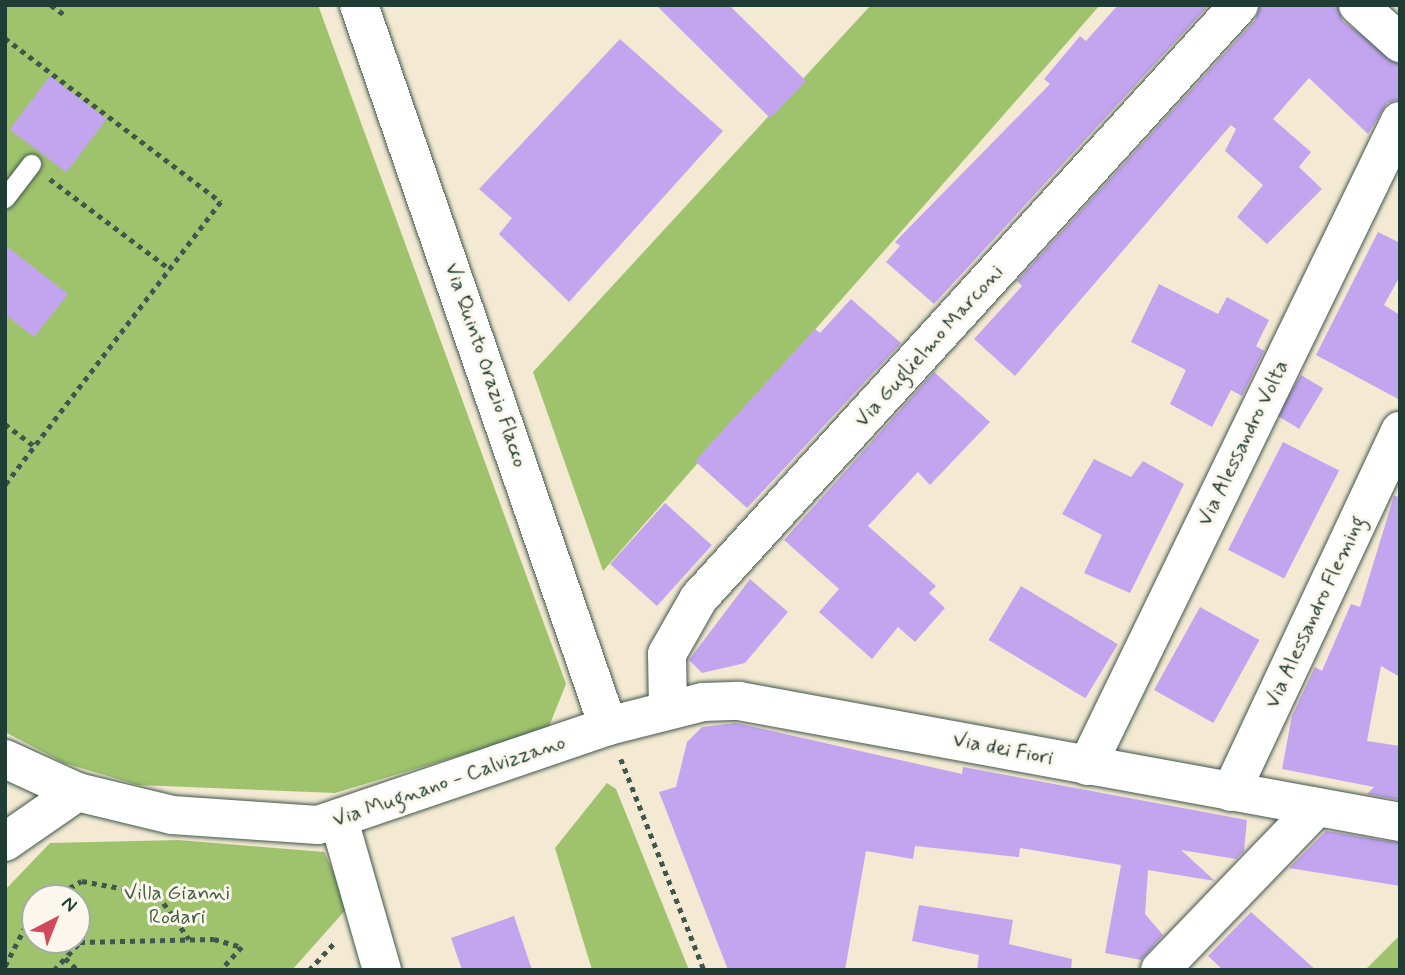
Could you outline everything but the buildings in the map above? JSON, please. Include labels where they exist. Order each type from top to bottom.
[{"type":"street","name":"Via Quinto Orazio Flacco","points":[[359,5],[608,726]]},
{"type":"street","name":"Via Guglielmo Marconi","points":[[668,710],[667,654],[699,598],[1239,5]]},
{"type":"street","points":[[1358,5],[1400,43]]},
{"type":"street","name":"Via Alessandro Volta","points":[[1087,766],[1400,121]]},
{"type":"street","name":"Via Alessandro Fleming","points":[[1231,792],[1400,431]]},
{"type":"street","name":"Via dei Fiori","points":[[608,726],[703,702],[783,706],[1087,766],[1400,822]]},
{"type":"street","name":"Via Mugnano - Calvizzano","points":[[5,759],[77,792],[172,815],[300,826],[339,820],[608,726]]},
{"type":"street","points":[[5,842],[77,792]]},
{"type":"street","points":[[1160,970],[1317,807]]},
{"type":"street","points":[[339,820],[382,970]]},
{"type":"lane","points":[[5,198],[31,164]]},
{"type":"path","points":[[51,5],[66,16]]},
{"type":"path","points":[[5,38],[221,202],[5,486]]},
{"type":"path","points":[[31,164],[170,269]]},
{"type":"path","points":[[5,424],[35,447]]},
{"type":"path","points":[[608,726],[704,970]]},
{"type":"path","points":[[77,884],[82,881],[158,895],[189,939]]},
{"type":"path","points":[[5,968],[21,935]]},
{"type":"path","points":[[54,970],[80,942],[189,939],[242,947],[222,970]]},
{"type":"path","points":[[65,958],[78,970]]},
{"type":"green space","points":[[5,5],[318,5],[566,684],[548,729],[335,793],[138,785],[64,763],[5,732]]},
{"type":"green space","points":[[871,5],[1100,5],[603,571],[533,372]]},
{"type":"green space","points":[[607,783],[616,789],[689,970],[592,970],[555,848]]},
{"type":"green space","name":"Villa Gianni Rodari","points":[[178,840],[324,852],[349,906],[292,970],[5,970],[5,890],[50,843]]},
{"type":"green space","points":[[1400,935],[1400,970],[1365,970]]}]
